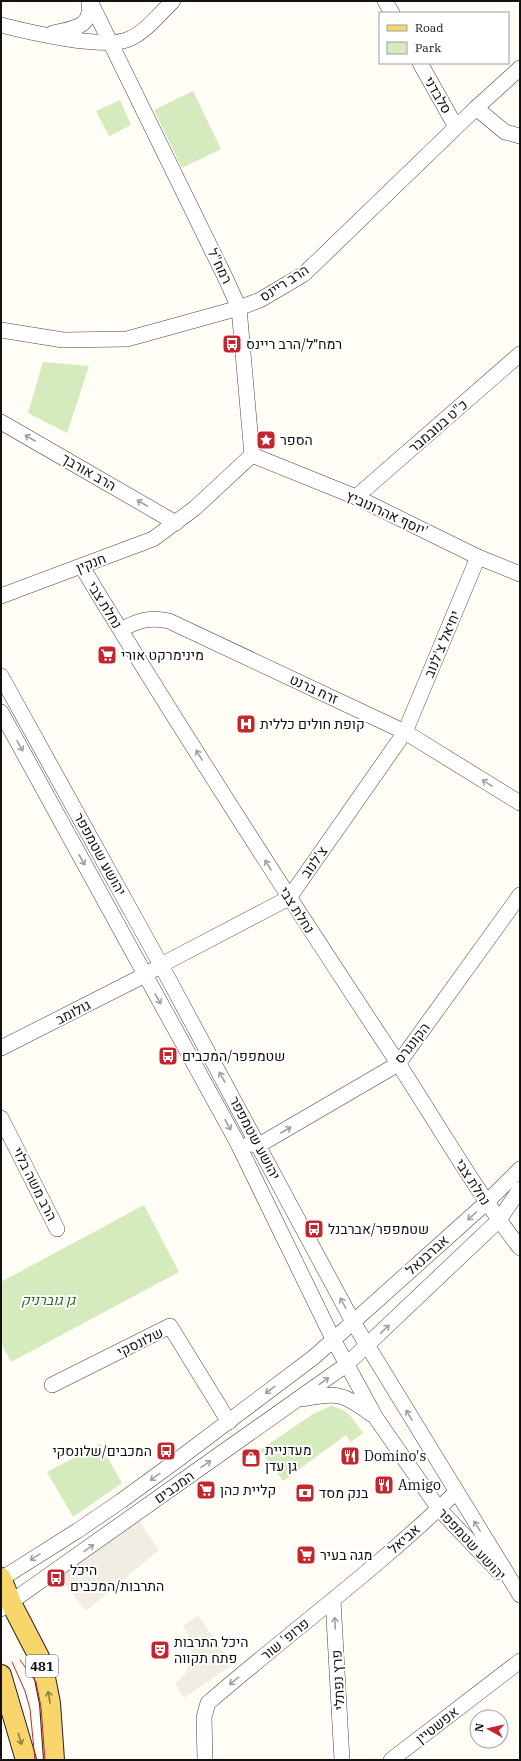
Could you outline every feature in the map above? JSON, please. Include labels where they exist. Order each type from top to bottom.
[{"type":"main road","name":"481","points":[[1,1579],[6,1606],[39,1657],[50,1703],[54,1760]]},
{"type":"main road","points":[[1,1675],[26,1760]]},
{"type":"street","points":[[42,35],[70,29],[80,26],[86,22],[90,14],[90,1]]},
{"type":"street","name":"רמח\"ל","points":[[90,1],[239,308],[252,455]]},
{"type":"street","points":[[1,25],[42,35],[121,42],[137,34],[173,1]]},
{"type":"street","points":[[385,1],[391,12]]},
{"type":"street","name":"סלבדני","points":[[421,64],[456,127]]},
{"type":"street","name":"הרב ריינס","points":[[1,330],[63,340],[127,339],[239,308],[260,300],[304,274],[456,127],[520,68]]},
{"type":"street","points":[[476,108],[505,132],[520,136]]},
{"type":"street","name":"כ\"ט בנובמבר","points":[[356,497],[520,354]]},
{"type":"street","name":"הרב אורבך","points":[[1,422],[176,523]]},
{"type":"street","points":[[176,523],[224,482],[252,455]]},
{"type":"street","name":"יוסף אהרונוביץ'","points":[[252,455],[356,497],[478,557],[520,574]]},
{"type":"street","name":"חנקין","points":[[1,596],[82,567],[153,539],[176,523]]},
{"type":"street","name":"יחיאל צ'לנוב","points":[[405,732],[478,557]]},
{"type":"street","name":"נחלת צבי","points":[[82,567],[289,898],[398,1064],[486,1203],[520,1248]]},
{"type":"street","name":"זרח ברנט","points":[[121,630],[134,623],[144,620],[156,618],[169,621],[405,732],[520,803]]},
{"type":"street","name":"יהושע שטמפפר","points":[[1,676],[161,965],[353,1322],[520,1594]]},
{"type":"street","name":"יהושע שטמפפר","points":[[1,712],[237,1142],[346,1365],[376,1418],[439,1509],[520,1594]]},
{"type":"street","name":"צ'לנוב","points":[[145,975],[161,965],[289,898],[405,732]]},
{"type":"street","name":"הקונגרס","points":[[259,1145],[398,1064],[520,895]]},
{"type":"street","name":"גולומב","points":[[1,1048],[145,975]]},
{"type":"street","name":"הרב משה בלוי","points":[[1,1118],[58,1229]]},
{"type":"street","points":[[237,1142],[259,1145]]},
{"type":"street","name":"אברבנאל","points":[[333,1339],[486,1203],[520,1169]]},
{"type":"street","name":"אברבנאל","points":[[346,1365],[498,1220],[520,1189]]},
{"type":"street","name":"שלונסקי","points":[[52,1385],[170,1326],[229,1422]]},
{"type":"street","name":"המכבים","points":[[1,1579],[114,1505],[229,1422],[314,1357],[333,1339]]},
{"type":"street","name":"המכבים","points":[[6,1606],[346,1365]]},
{"type":"street","points":[[296,1401],[324,1395],[337,1395],[355,1402],[376,1418]]},
{"type":"street","name":"אביאל","points":[[334,1600],[439,1509],[456,1492]]},
{"type":"street","name":"פרופ' שור","points":[[205,1760],[204,1717],[208,1703],[334,1600]]},
{"type":"street","name":"פרץ נפתלי","points":[[334,1600],[342,1760]]},
{"type":"street","name":"אפשטיין","points":[[392,1760],[520,1661]]},
{"type":"green space","points":[[193,91],[221,149],[182,168],[154,110]]},
{"type":"green space","points":[[120,100],[131,125],[109,136],[96,111]]},
{"type":"green space","points":[[43,362],[89,366],[67,433],[28,413]]},
{"type":"green space","name":"גן גוברניק","points":[[144,1205],[179,1272],[11,1362],[1,1343],[1,1282]]},
{"type":"green space","points":[[331,1406],[337,1407],[346,1412],[363,1433],[351,1442],[346,1435],[283,1481],[260,1450],[313,1414]]},
{"type":"green space","points":[[100,1444],[122,1483],[73,1517],[47,1472]]},
{"type":"shaded area","points":[[135,1515],[159,1550],[86,1611],[55,1572]]},
{"type":"shaded area","points":[[198,1615],[232,1665],[184,1698],[175,1684],[186,1673],[190,1662],[196,1663],[196,1653],[191,1652],[188,1634],[183,1626]]},
{"type":"tram line","points":[[20,1660],[36,1682],[41,1707],[45,1760]]},
{"type":"tram line","points":[[12,1662],[25,1691],[30,1709],[35,1760]]},
{"type":"place","name":"רמח״ל/הרב ריינס","points":[[232,344]]},
{"type":"place","name":"הספר","points":[[266,440]]},
{"type":"place","name":"מינימרקט אורי","points":[[107,655]]},
{"type":"place","name":"קופת חולים כללית","points":[[246,724]]},
{"type":"place","name":"שטמפפר/המכבים","points":[[168,1056]]},
{"type":"place","name":"שטמפפר/אברבנל","points":[[314,1229]]},
{"type":"place","name":"המכבים/שלונסקי","points":[[166,1451]]},
{"type":"place","name":"Domino's","points":[[350,1456]]},
{"type":"place","name":"מעדניית גן עדן","points":[[251,1458]]},
{"type":"place","name":"Amigo","points":[[384,1485]]},
{"type":"place","name":"קליית כהן","points":[[206,1490]]},
{"type":"place","name":"בנק מסד","points":[[305,1493]]},
{"type":"place","name":"מגה בעיר","points":[[306,1555]]},
{"type":"place","name":"היכל התרבות/המכבים","points":[[56,1578]]},
{"type":"place","name":"היכל התרבות פתח תקווה","points":[[160,1650]]}]
